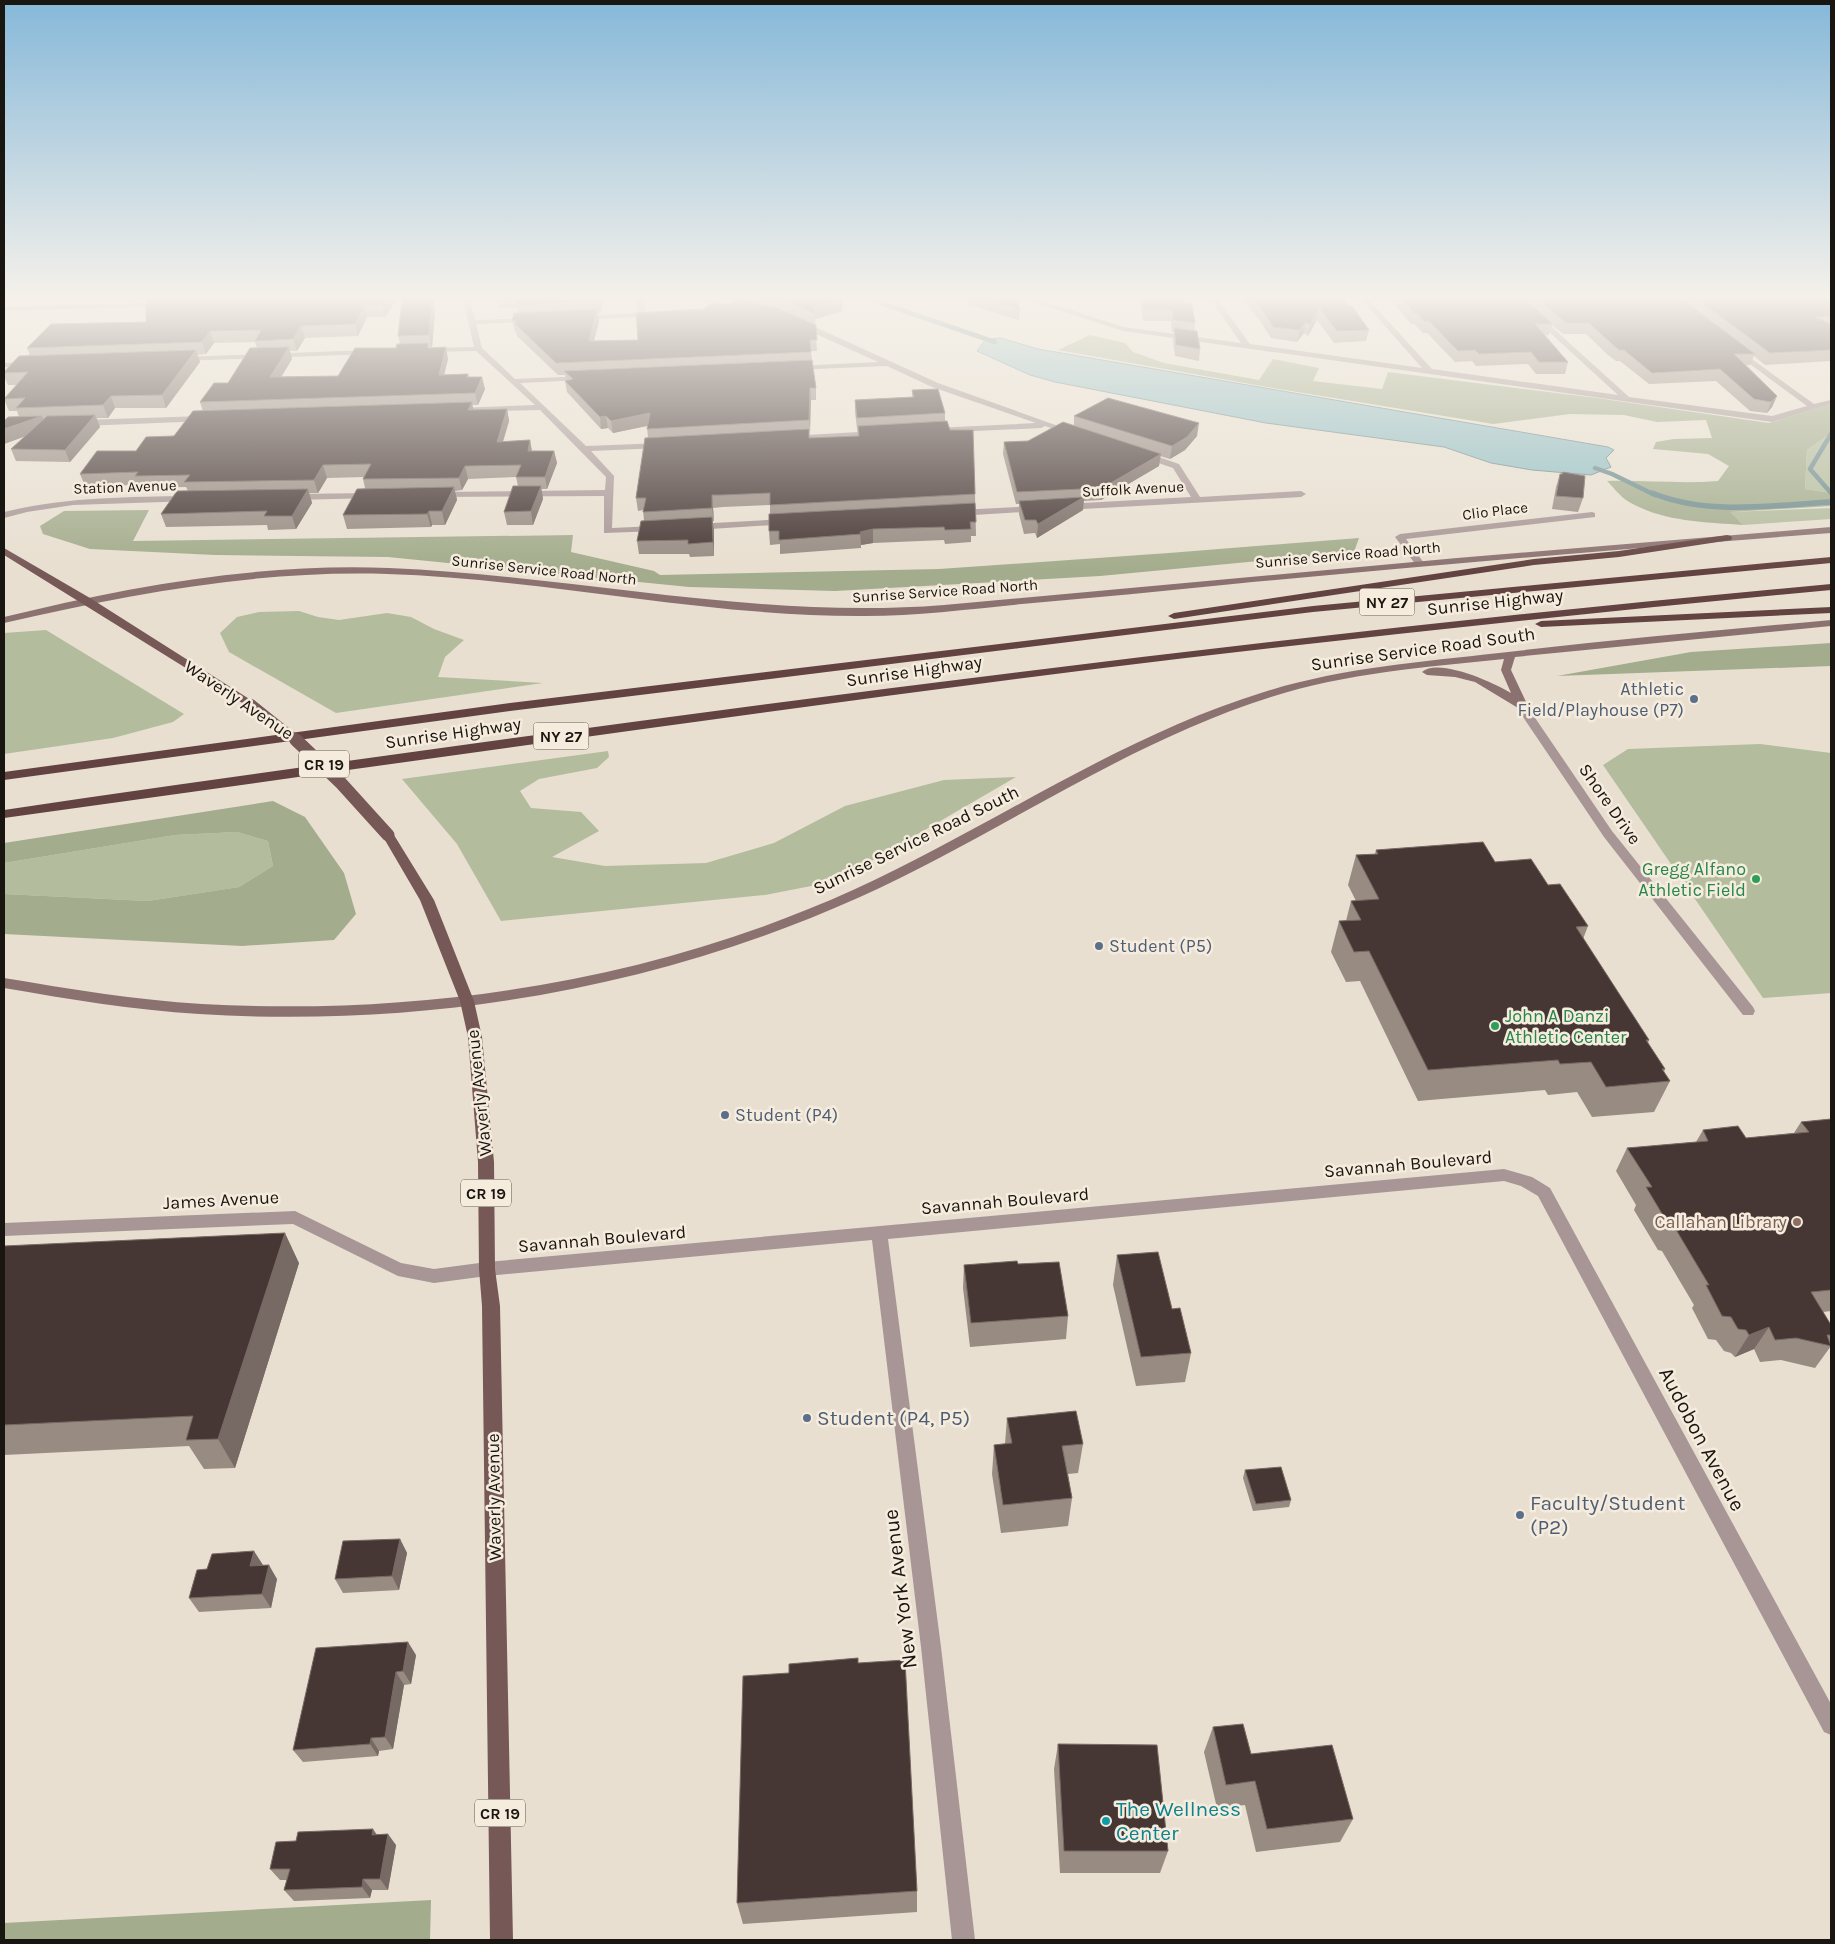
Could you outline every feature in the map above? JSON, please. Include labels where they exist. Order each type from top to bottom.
[{"type":"highway","points":[[944,654],[1227,607],[1534,562],[1619,554],[1727,538]]},
{"type":"highway","name":"Sunrise Highway","points":[[4,776],[351,728],[1313,609],[1831,560]]},
{"type":"highway","name":"Sunrise Highway","points":[[4,814],[304,771],[960,682],[1402,629],[1831,587]]},
{"type":"highway","points":[[1402,629],[1831,610]]},
{"type":"main road","name":"Sunrise Service Road North","points":[[4,620],[133,590],[234,577],[311,572],[387,571],[462,576],[786,611],[898,612],[1419,563],[1831,530]]},
{"type":"main road","name":"Waverly Avenue","points":[[4,551],[86,600],[251,704],[307,748],[360,801],[388,835],[427,900],[468,1001],[476,1037],[484,1117],[486,1162],[487,1269],[491,1306],[502,1940]]},
{"type":"main road","name":"Sunrise Service Road South","points":[[4,983],[136,1004],[252,1011],[397,1009],[532,991],[632,970],[733,942],[778,926],[892,877],[1141,746],[1179,728],[1268,694],[1346,675],[1510,655],[1831,623]]},
{"type":"main road","points":[[1510,655],[1507,663],[1508,676],[1523,708]]},
{"type":"main road","points":[[1346,675],[1439,672],[1465,674],[1497,688],[1523,708]]},
{"type":"street","points":[[524,390],[610,476],[607,532],[666,528]]},
{"type":"street","points":[[948,390],[1076,434]]},
{"type":"street","points":[[1566,390],[1772,419],[1831,402]]},
{"type":"street","points":[[1617,390],[1626,398]]},
{"type":"street","points":[[1790,390],[1814,408]]},
{"type":"street","points":[[443,410],[542,406]]},
{"type":"street","points":[[74,424],[213,418]]},
{"type":"street","points":[[930,431],[1048,425]]},
{"type":"street","points":[[782,439],[881,434]]},
{"type":"street","points":[[585,449],[674,445]]},
{"type":"street","points":[[1131,451],[1176,466],[1197,500]]},
{"type":"street","points":[[431,495],[608,493]]},
{"type":"street","name":"Suffolk Avenue","points":[[951,513],[1301,494]]},
{"type":"street","points":[[283,498],[382,496]]},
{"type":"street","name":"Station Avenue","points":[[4,516],[49,505],[72,502],[204,499]]},
{"type":"street","name":"Clio Place","points":[[1419,563],[1400,537],[1592,515]]},
{"type":"street","points":[[686,527],[794,522]]},
{"type":"street","name":"Shore Drive","points":[[1523,708],[1608,834],[1748,1011]]},
{"type":"street","name":"Savannah Boulevard","points":[[487,1269],[1504,1175],[1526,1181]]},
{"type":"street","name":"Audobon Avenue","points":[[1526,1181],[1544,1192],[1831,1725]]},
{"type":"street","name":"James Avenue","points":[[4,1230],[295,1217],[398,1269],[434,1276],[487,1269]]},
{"type":"street","name":"New York Avenue","points":[[879,1233],[931,1647],[964,1940]]},
{"type":"green space","points":[[1284,390],[1530,390],[1769,423],[1831,404],[1831,433],[1807,450],[1805,489],[1831,493],[1831,506],[1730,512],[1743,525],[1698,522],[1668,517],[1639,507],[1623,498],[1607,481],[1718,481],[1729,466],[1708,454],[1653,449],[1656,442],[1674,439],[1712,438],[1706,420],[1657,422],[1624,415],[1570,414],[1493,424]]},
{"type":"green space","points":[[1831,433],[1831,493],[1805,489],[1807,450]]},
{"type":"green space","points":[[1831,508],[1831,519],[1743,525],[1729,512]]},
{"type":"green space","points":[[149,510],[133,541],[573,535],[571,552],[654,571],[660,575],[939,569],[1359,538],[1354,552],[1100,576],[835,591],[689,587],[388,557],[215,555],[90,549],[43,534],[40,526],[64,511]]},
{"type":"green space","points":[[299,611],[318,617],[339,620],[387,613],[411,617],[434,629],[464,640],[445,657],[438,677],[543,683],[336,713],[229,652],[220,633],[237,617],[259,612]]},
{"type":"green space","points":[[46,630],[184,714],[173,722],[113,738],[4,754],[4,633]]},
{"type":"green space","points":[[1831,643],[1831,666],[1557,676],[1691,652]]},
{"type":"green space","name":"Gregg Alfano Athletic Field","points":[[1760,744],[1831,753],[1831,993],[1763,998],[1603,765],[1628,749]]},
{"type":"green space","points":[[608,751],[609,757],[597,768],[539,779],[520,791],[531,808],[581,812],[599,831],[552,857],[605,866],[706,863],[774,843],[845,806],[944,780],[1016,777],[837,881],[765,895],[501,921],[457,844],[402,779]]},
{"type":"green space","points":[[273,801],[305,817],[344,873],[356,914],[334,940],[242,946],[4,934],[4,894],[148,901],[239,887],[273,866],[268,841],[237,832],[175,835],[4,863],[4,843]]},
{"type":"green space","points":[[237,832],[268,841],[273,866],[239,887],[148,901],[4,894],[4,863],[175,835]]},
{"type":"green space","points":[[431,1900],[430,1940],[4,1940],[4,1923]]},
{"type":"water","points":[[1095,390],[1275,390],[1608,447],[1614,450],[1606,458],[1611,467],[1591,475],[1532,470],[1491,463],[1444,447],[1266,423]]},
{"type":"building","points":[[12,390],[166,390],[162,395],[111,396],[103,405],[16,408],[25,398],[4,399]]},
{"type":"building","points":[[209,390],[476,390],[475,393],[200,402]]},
{"type":"building","points":[[573,390],[810,390],[809,420],[647,429],[650,413],[611,421],[606,416],[600,417]]},
{"type":"building","points":[[912,390],[938,390],[945,413],[857,418],[855,400],[914,397]]},
{"type":"building","points":[[1743,390],[1771,390],[1777,396],[1771,402],[1754,399]]},
{"type":"building","points":[[1108,398],[1199,423],[1187,437],[1172,446],[1074,416]]},
{"type":"building","points":[[472,402],[468,410],[507,409],[497,442],[530,440],[528,451],[554,451],[545,477],[516,477],[521,465],[465,466],[459,478],[363,479],[371,464],[323,465],[314,480],[184,482],[190,475],[135,476],[138,472],[80,474],[97,451],[136,451],[146,437],[174,436],[193,411]]},
{"type":"building","points":[[95,415],[65,450],[11,449],[47,416]]},
{"type":"building","points":[[42,416],[4,429],[4,421],[8,417]]},
{"type":"building","points":[[947,421],[950,430],[973,430],[975,494],[770,505],[770,493],[712,495],[712,508],[643,512],[646,498],[636,498],[645,438],[809,429],[809,438],[859,436],[858,426]]},
{"type":"building","points":[[1063,422],[1161,454],[1102,488],[1017,492],[1004,442],[1028,441]]},
{"type":"building","points":[[1563,472],[1585,476],[1583,498],[1556,496],[1560,474]]},
{"type":"building","points":[[513,486],[541,486],[531,511],[504,512]]},
{"type":"building","points":[[454,487],[442,511],[429,511],[427,514],[343,515],[357,489]]},
{"type":"building","points":[[308,489],[292,516],[264,516],[267,511],[161,514],[177,491]]},
{"type":"building","points":[[1084,497],[1038,524],[1036,520],[1025,520],[1019,501]]},
{"type":"building","points":[[975,503],[976,522],[970,522],[971,529],[945,530],[944,527],[873,529],[860,532],[861,534],[779,540],[779,531],[769,531],[769,514]]},
{"type":"building","points":[[712,517],[713,542],[688,544],[688,540],[637,541],[641,521]]},
{"type":"building","name":"John A Danzi Athletic Center","points":[[1483,842],[1495,862],[1531,859],[1548,885],[1560,884],[1588,926],[1576,927],[1649,1040],[1646,1040],[1665,1069],[1662,1069],[1670,1081],[1606,1087],[1591,1062],[1560,1064],[1558,1060],[1428,1070],[1369,951],[1354,952],[1339,921],[1361,920],[1351,901],[1379,899],[1356,855],[1378,854],[1376,850]]},
{"type":"building","points":[[1831,1119],[1831,1290],[1811,1292],[1831,1325],[1831,1335],[1827,1335],[1831,1346],[1796,1338],[1775,1340],[1769,1327],[1749,1335],[1746,1330],[1738,1329],[1731,1317],[1722,1316],[1706,1285],[1709,1285],[1675,1228],[1670,1227],[1646,1187],[1652,1187],[1627,1148],[1708,1141],[1703,1130],[1738,1126],[1746,1138],[1809,1132],[1801,1122]]},
{"type":"building","points":[[285,1233],[218,1439],[186,1440],[193,1416],[4,1425],[4,1246]]},
{"type":"building","points":[[1158,1252],[1172,1309],[1180,1308],[1191,1353],[1141,1357],[1117,1255]]},
{"type":"building","points":[[1017,1261],[1018,1264],[1059,1262],[1068,1316],[971,1323],[964,1265]]},
{"type":"building","points":[[1076,1411],[1083,1444],[1062,1446],[1072,1498],[1003,1505],[994,1445],[1012,1443],[1007,1418]]},
{"type":"building","points":[[1281,1467],[1291,1500],[1256,1504],[1245,1470]]},
{"type":"building","points":[[400,1539],[392,1576],[335,1579],[343,1541]]},
{"type":"building","points":[[254,1551],[250,1566],[269,1565],[262,1594],[189,1598],[197,1570],[207,1569],[212,1554]]},
{"type":"building","points":[[408,1642],[403,1671],[396,1672],[385,1737],[371,1738],[370,1744],[293,1750],[316,1648]]},
{"type":"building","points":[[858,1658],[858,1663],[905,1660],[917,1891],[737,1903],[743,1676],[789,1673],[789,1664]]},
{"type":"building","points":[[1243,1724],[1251,1754],[1332,1745],[1353,1819],[1267,1829],[1255,1781],[1226,1785],[1213,1727]]},
{"type":"building","name":"The Wellness Center","points":[[1058,1744],[1157,1745],[1168,1851],[1064,1851]]},
{"type":"building","points":[[373,1829],[372,1835],[388,1834],[380,1879],[363,1879],[362,1887],[284,1890],[290,1869],[270,1869],[276,1842],[296,1841],[298,1832]]},
{"type":"waterway","points":[[1831,434],[1810,469],[1831,493]]},
{"type":"waterway","points":[[1595,468],[1612,474],[1655,495]]},
{"type":"waterway","points":[[1652,493],[1695,505],[1718,507],[1764,507],[1831,502]]},
{"type":"place","name":"Athletic Field/Playhouse (P7)","points":[[1694,699]]},
{"type":"place","name":"Gregg Alfano Athletic Field","points":[[1756,879]]},
{"type":"place","name":"Student (P5)","points":[[1099,946]]},
{"type":"place","name":"John A Danzi Athletic Center","points":[[1495,1026]]},
{"type":"place","name":"Student (P4)","points":[[725,1115]]},
{"type":"place","name":"Callahan Library","points":[[1797,1222]]},
{"type":"place","name":"Student (P4, P5)","points":[[807,1418]]},
{"type":"place","name":"Faculty/Student (P2)","points":[[1520,1515]]},
{"type":"place","name":"The Wellness Center","points":[[1106,1821]]}]
